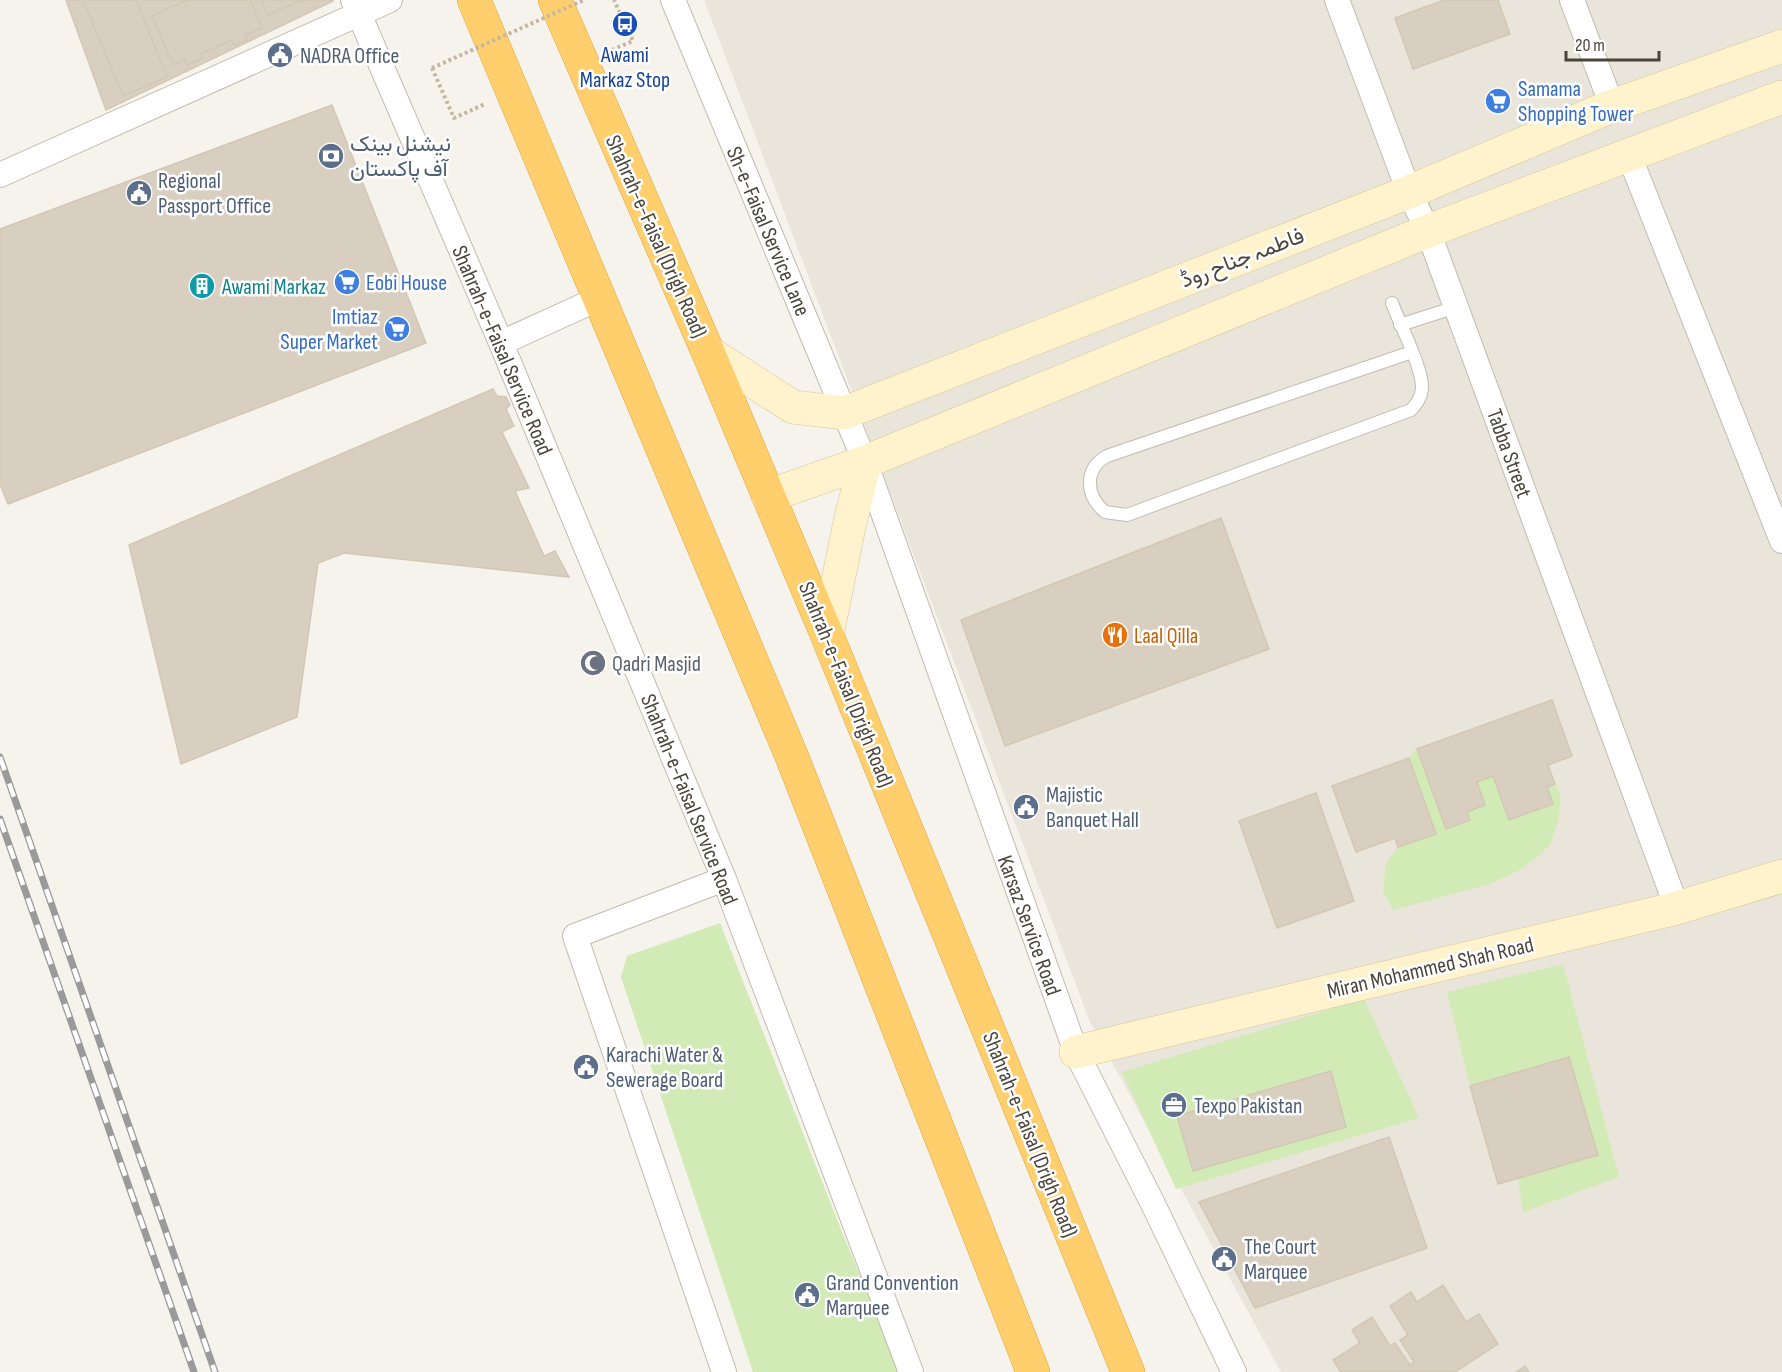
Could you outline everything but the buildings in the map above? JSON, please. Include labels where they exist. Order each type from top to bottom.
[{"type":"highway","points":[[474,0],[792,757],[1033,1372]]},
{"type":"highway","name":"Shahrah-e-Faisal (Drigh Road)","points":[[555,0],[708,352],[827,635],[1128,1372]]},
{"type":"street","points":[[0,175],[356,7],[390,0]]},
{"type":"street","name":"Sh-e-Faisal Service Lane","points":[[672,0],[865,462]]},
{"type":"street","name":"Tabba Street","points":[[1336,0],[1410,192],[1428,231],[1677,908]]},
{"type":"street","points":[[1572,0],[1612,106]]},
{"type":"street","name":"Shahrah-e-Faisal Service Road","points":[[356,7],[501,344],[724,879],[911,1372]]},
{"type":"street","name":"فاطمہ جناح روڈ","points":[[708,352],[793,407],[844,412],[1410,192],[1612,106],[1782,46]]},
{"type":"street","name":"فاطمہ جناح روڈ","points":[[768,496],[865,462],[1428,231],[1782,97]]},
{"type":"street","points":[[1629,155],[1782,541]]},
{"type":"street","points":[[501,344],[600,298]]},
{"type":"street","points":[[827,635],[865,462]]},
{"type":"street","name":"Karsaz Service Road","points":[[865,462],[1076,1052],[1234,1372]]},
{"type":"street","name":"Miran Mohammed Shah Road","points":[[1076,1052],[1677,908],[1782,876]]},
{"type":"street","points":[[724,879],[575,936],[724,1372]]},
{"type":"lane","points":[[1392,303],[1412,352],[1422,387],[1420,399],[1411,410],[1127,514],[1105,512],[1094,499],[1089,480],[1092,470],[1097,462],[1107,456],[1412,352]]},
{"type":"lane","points":[[1400,325],[1456,307]]},
{"type":"path","points":[[454,118],[432,68],[584,0]]},
{"type":"path","points":[[614,0],[633,41]]},
{"type":"shaded area","points":[[704,0],[1782,0],[1782,1372],[1281,1372],[1090,1022]]},
{"type":"green space","points":[[1417,749],[1446,829],[1469,821],[1467,812],[1485,805],[1477,782],[1493,776],[1509,820],[1552,804],[1547,787],[1548,765],[1561,799],[1558,821],[1551,843],[1540,855],[1518,871],[1490,884],[1393,910],[1383,891],[1386,864],[1398,847],[1436,834],[1409,758]]},
{"type":"green space","points":[[720,923],[844,1237],[901,1372],[753,1372],[621,977],[627,956]]},
{"type":"green space","points":[[1563,964],[1619,1177],[1523,1212],[1518,1179],[1498,1184],[1470,1086],[1447,992]]},
{"type":"green space","points":[[1364,999],[1419,1118],[1176,1189],[1122,1072]]},
{"type":"railway","points":[[0,757],[215,1372]]},
{"type":"railway","points":[[0,819],[194,1372]]},
{"type":"place","name":"Awami Markaz Stop","points":[[625,24]]},
{"type":"place","name":"NADRA Office","points":[[280,55]]},
{"type":"place","name":"Samama Shopping Tower","points":[[1498,101]]},
{"type":"place","name":"نیشنل بینک آف پاکستان","points":[[331,156]]},
{"type":"place","name":"Regional Passport Office","points":[[139,193]]},
{"type":"place","name":"Eobi House","points":[[347,282]]},
{"type":"place","name":"Awami Markaz","points":[[202,286]]},
{"type":"place","name":"Imtiaz Super Market","points":[[397,329]]},
{"type":"place","name":"Laal Qilla","points":[[1115,635]]},
{"type":"place","name":"Qadri Masjid","points":[[593,663]]},
{"type":"place","name":"Majistic Banquet Hall","points":[[1026,807]]},
{"type":"place","name":"Karachi Water & Sewerage Board","points":[[586,1067]]},
{"type":"place","name":"Texpo Pakistan","points":[[1174,1105]]},
{"type":"place","name":"The Court Marquee","points":[[1224,1259]]},
{"type":"place","name":"Grand Convention Marquee","points":[[807,1295]]}]
